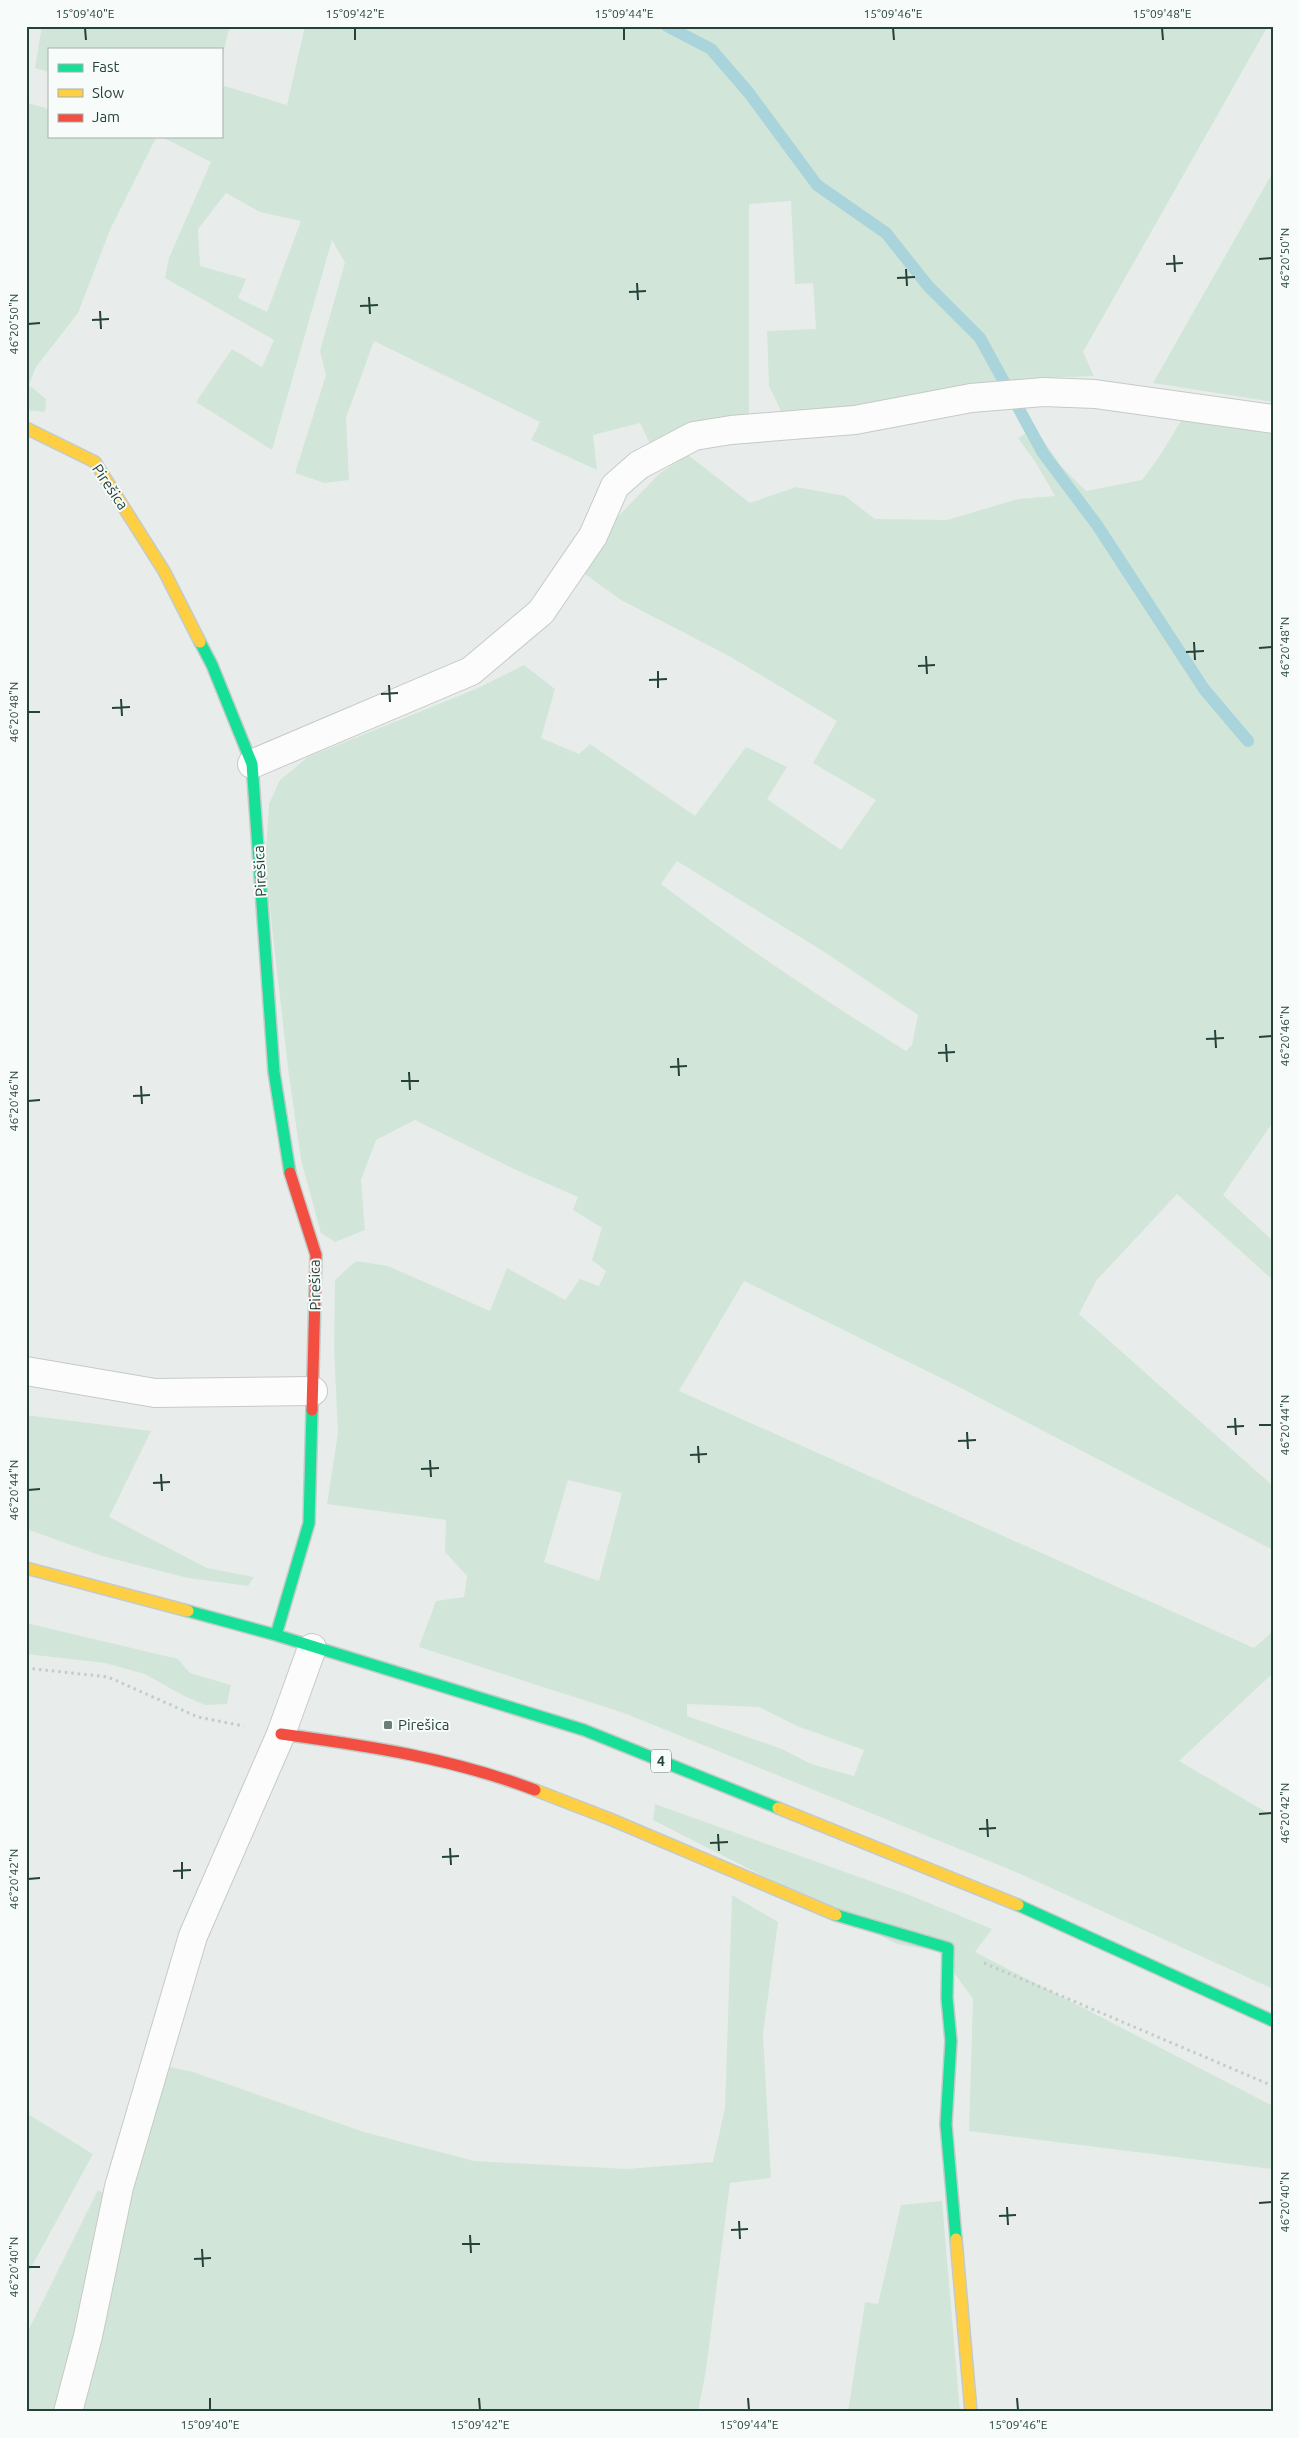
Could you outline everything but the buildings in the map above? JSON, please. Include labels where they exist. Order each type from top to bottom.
[{"type":"street","points":[[252,764],[471,671],[542,612],[593,536],[615,486],[639,465],[694,436],[731,430],[854,420],[971,398],[1044,392],[1095,394],[1273,419]]},
{"type":"street","name":"Pirešica","points":[[26,428],[95,462],[173,588],[212,665],[252,764],[274,1072],[288,1166],[316,1255],[309,1523],[276,1635]]},
{"type":"street","points":[[26,1370],[154,1393],[313,1390]]},
{"type":"street","name":"4","points":[[26,1568],[276,1635],[312,1648],[584,1730],[1038,1913],[1273,2021]]},
{"type":"street","points":[[68,2412],[88,2336],[119,2187],[193,1936],[281,1734],[312,1648]]},
{"type":"street","points":[[281,1734],[386,1748],[493,1774],[610,1819],[849,1920],[948,1948],[947,1998],[951,2041],[946,2124],[971,2412]]},
{"type":"path","points":[[26,1668],[108,1677],[198,1717],[281,1734]]},
{"type":"path","points":[[948,1948],[1273,2086]]},
{"type":"green space","points":[[42,26],[230,26],[222,58],[222,48],[48,48],[48,72],[35,68]]},
{"type":"green space","points":[[305,26],[1268,26],[1083,352],[1094,376],[1025,379],[846,408],[782,413],[769,386],[767,331],[816,329],[813,283],[795,284],[791,201],[749,204],[749,413],[651,446],[640,423],[593,435],[597,470],[531,440],[540,422],[374,341],[346,418],[349,480],[324,483],[295,473],[326,375],[320,351],[345,263],[332,240],[272,450],[196,402],[232,349],[262,367],[274,340],[165,278],[169,258],[211,162],[164,138],[222,138],[222,85],[287,105]],"holes":[[[226,193],[260,212],[301,221],[267,312],[238,298],[246,279],[200,266],[198,229]]]},
{"type":"green space","points":[[28,103],[48,109],[48,138],[156,138],[110,230],[78,313],[36,367],[29,385],[46,399],[45,412],[26,410],[26,111]]},
{"type":"green space","points":[[1273,172],[1273,402],[1153,383]]},
{"type":"green space","points":[[1181,421],[1273,433],[1273,1122],[1223,1195],[1273,1241],[1273,1280],[1177,1194],[1096,1281],[1079,1314],[1273,1486],[1273,1550],[953,1384],[744,1281],[679,1391],[1254,1648],[1273,1631],[1273,1673],[1179,1761],[1273,1816],[1273,1989],[1016,1872],[624,1713],[419,1647],[436,1601],[464,1597],[467,1576],[445,1552],[446,1520],[327,1504],[338,1433],[334,1348],[335,1280],[356,1261],[388,1266],[490,1311],[507,1268],[565,1300],[580,1279],[599,1286],[606,1271],[592,1260],[602,1228],[573,1210],[578,1197],[514,1169],[415,1120],[376,1140],[361,1180],[365,1230],[335,1242],[321,1233],[301,1160],[288,1068],[265,865],[269,804],[280,780],[308,757],[476,689],[524,665],[555,689],[541,738],[579,754],[590,744],[695,816],[746,747],[787,767],[767,799],[841,850],[876,800],[813,763],[837,721],[729,656],[621,600],[585,574],[608,527],[660,473],[688,455],[750,503],[796,487],[845,496],[875,519],[947,520],[1018,499],[1055,496],[1036,463],[1018,438],[1035,428],[1061,466],[1086,491],[1142,480]],"holes":[[[677,861],[826,953],[918,1015],[912,1045],[906,1051],[843,1011],[782,971],[661,884]],[[568,1480],[622,1493],[599,1581],[544,1562]],[[687,1704],[759,1707],[797,1726],[864,1750],[854,1776],[811,1764],[782,1749],[687,1716]]]},
{"type":"green space","points":[[26,1415],[151,1431],[109,1517],[207,1568],[254,1577],[248,1586],[188,1578],[102,1556],[26,1529]]},
{"type":"green space","points":[[26,1623],[178,1659],[190,1673],[231,1685],[227,1704],[205,1705],[184,1696],[145,1674],[105,1663],[26,1654]]},
{"type":"green space","points":[[655,1804],[912,1896],[992,1929],[975,1952],[1273,2106],[1273,2169],[969,2131],[973,1999],[938,1951],[897,1944],[653,1820]]},
{"type":"green space","points":[[732,1895],[778,1922],[763,2034],[771,2178],[730,2183],[706,2370],[698,2412],[79,2412],[160,2065],[193,2072],[364,2132],[474,2161],[627,2169],[713,2162],[725,2108]]},
{"type":"green space","points":[[28,2114],[93,2154],[26,2277],[26,2116]]},
{"type":"green space","points":[[98,2190],[108,2195],[55,2412],[26,2412],[26,2335]]},
{"type":"green space","points":[[942,2201],[960,2412],[848,2412],[865,2302],[878,2304],[901,2205]]},
{"type":"waterway","points":[[667,26],[711,49],[749,93],[817,185],[886,233],[928,286],[980,338],[1043,453],[1097,525],[1204,689],[1248,741]]},
{"type":"traffic: fast","points":[[200,642],[212,665],[252,764],[274,1072],[290,1173]]},
{"type":"traffic: fast","points":[[276,1635],[309,1523],[312,1410]]},
{"type":"traffic: fast","points":[[188,1611],[276,1635],[584,1730],[778,1808]]},
{"type":"traffic: fast","points":[[1018,1905],[1273,2021]]},
{"type":"traffic: fast","points":[[836,1915],[948,1948],[947,1998],[951,2041],[946,2124],[956,2239]]},
{"type":"traffic: slow","points":[[26,428],[95,462],[164,571],[200,642]]},
{"type":"traffic: slow","points":[[26,1568],[188,1611]]},
{"type":"traffic: slow","points":[[535,1790],[610,1819],[836,1915]]},
{"type":"traffic: slow","points":[[778,1808],[1018,1905]]},
{"type":"traffic: slow","points":[[956,2239],[971,2412]]},
{"type":"traffic: jam","points":[[290,1173],[316,1255],[312,1410]]},
{"type":"traffic: jam","points":[[281,1734],[410,1754],[472,1769],[535,1790]]},
{"type":"place","name":"Pirešica","points":[[388,1725]]}]
